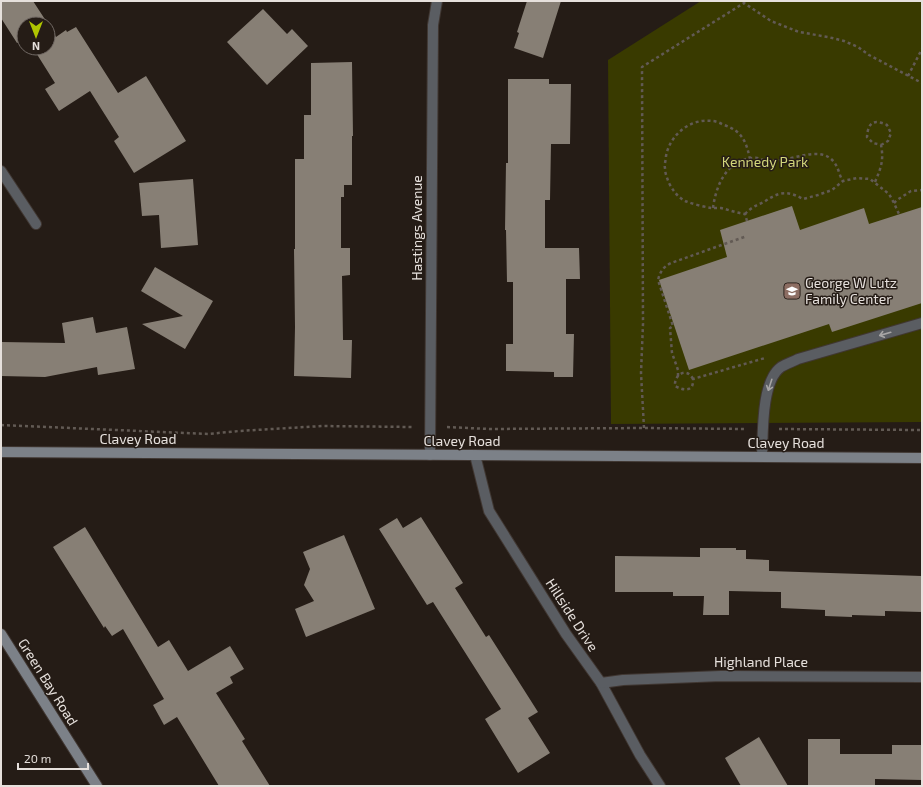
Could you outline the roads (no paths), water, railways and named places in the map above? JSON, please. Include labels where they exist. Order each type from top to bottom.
[{"type":"main road","name":"Clavey Road","points":[[1,452],[922,458]]},
{"type":"main road","name":"Green Bay Road","points":[[1,634],[97,786]]},
{"type":"street","name":"Hastings Avenue","points":[[430,455],[433,25],[437,1]]},
{"type":"street","points":[[1,171],[36,224]]},
{"type":"street","points":[[762,457],[764,415],[769,384],[780,368],[798,359],[922,323]]},
{"type":"street","name":"Hillside Drive","points":[[475,455],[489,511],[566,634],[601,683],[640,755],[660,786]]},
{"type":"street","name":"Highland Place","points":[[601,683],[623,680],[721,676],[922,677]]},
{"type":"place","name":"George W Lutz Family Center","points":[[792,291]]},
{"type":"park label","name":"Kennedy Park","points":[[765,162]]}]
